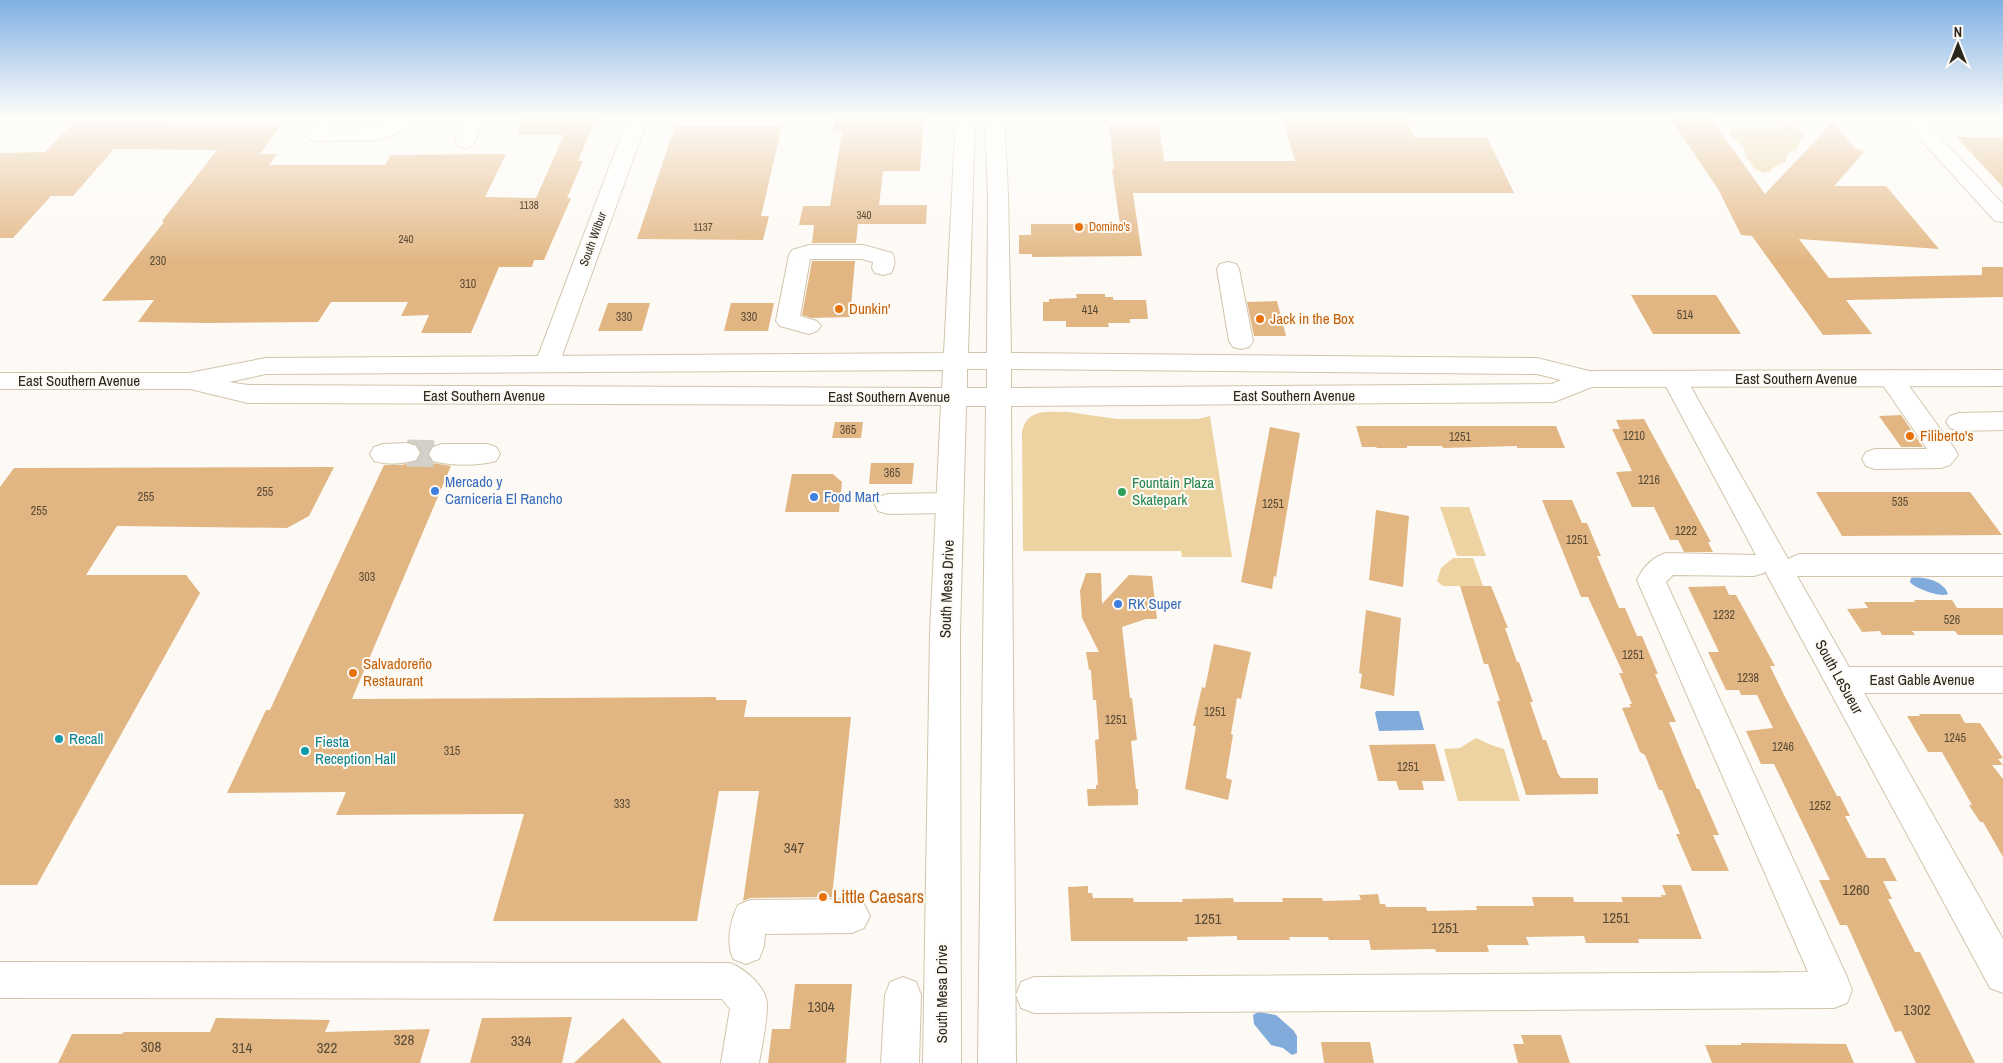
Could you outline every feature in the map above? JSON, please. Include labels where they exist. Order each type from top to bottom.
[{"type":"main road","name":"South Wilbur","points":[[547,364],[620,165]]},
{"type":"main road","name":"South Mesa Drive","points":[[942,1063],[945,632],[962,165]]},
{"type":"main road","points":[[979,165],[985,198],[998,216]]},
{"type":"main road","points":[[996,165],[1000,397],[997,1063]]},
{"type":"main road","points":[[1955,165],[2003,216]]},
{"type":"main road","points":[[808,326],[788,321],[800,255],[808,252],[869,253],[884,258],[883,268]]},
{"type":"main road","points":[[1228,269],[1241,341]]},
{"type":"main road","name":"East Southern Avenue","points":[[0,381],[188,381],[266,366],[955,361],[1537,366],[1589,379],[2003,378]]},
{"type":"main road","points":[[351,395],[381,386],[508,382],[528,378],[547,364]]},
{"type":"main road","points":[[1280,396],[1300,386],[1338,382],[1421,379],[1468,365]]},
{"type":"main road","points":[[1875,458],[1941,458],[1944,455],[1890,378]]},
{"type":"main road","name":"East Southern Avenue","points":[[188,381],[248,394],[1000,397],[1554,393],[1589,379]]},
{"type":"main road","name":"South LeSueur","points":[[1674,379],[2003,975]]},
{"type":"main road","points":[[1959,422],[2003,422]]},
{"type":"main road","points":[[442,454],[487,454]]},
{"type":"main road","points":[[888,504],[950,503]]},
{"type":"main road","points":[[1034,995],[1834,990],[1651,580],[1666,564],[1754,564]]},
{"type":"main road","points":[[1799,565],[2003,565]]},
{"type":"main road","name":"East Gable Avenue","points":[[1841,680],[2002,693]]},
{"type":"main road","points":[[746,946],[750,917],[852,916]]},
{"type":"main road","points":[[0,980],[730,980],[749,1003],[740,1063]]},
{"type":"main road","points":[[900,1063],[903,995]]},
{"type":"shaded area","points":[[1752,165],[1779,165],[1772,168],[1771,171],[1764,173],[1755,169]]},
{"type":"shaded area","name":"Fountain Plaza Skatepark","points":[[1046,412],[1068,412],[1117,419],[1198,419],[1210,416],[1232,557],[1182,557],[1181,551],[1023,551],[1022,432],[1028,419],[1033,415]]},
{"type":"shaded area","points":[[1440,507],[1469,507],[1486,556],[1457,556]]},
{"type":"shaded area","points":[[1453,558],[1473,558],[1483,586],[1443,586],[1437,581],[1441,568]]},
{"type":"shaded area","points":[[1476,738],[1504,749],[1520,801],[1458,801],[1444,749],[1460,748]]},
{"type":"water","points":[[1911,578],[1933,580],[1946,589],[1948,594],[1934,594],[1922,589],[1910,582]]},
{"type":"water","points":[[1376,711],[1419,711],[1424,730],[1379,731]]},
{"type":"water","points":[[1258,1012],[1276,1015],[1293,1030],[1297,1036],[1297,1053],[1292,1055],[1283,1048],[1271,1045],[1254,1024],[1253,1015]]},
{"type":"building","points":[[0,165],[100,165],[73,196],[51,196],[13,238],[0,238]]},
{"type":"building","points":[[206,165],[501,165],[485,197],[536,198],[551,165],[581,165],[567,198],[571,198],[544,260],[534,260],[532,267],[499,267],[471,333],[421,333],[429,315],[401,316],[408,302],[331,302],[318,322],[209,323],[138,322],[154,300],[102,301],[164,222],[162,221]]},
{"type":"building","points":[[662,165],[773,165],[761,216],[769,216],[763,240],[637,239]]},
{"type":"building","points":[[837,165],[920,165],[920,171],[883,171],[879,205],[927,205],[926,224],[858,224],[856,243],[812,243],[814,225],[799,225],[803,206],[830,206]]},
{"type":"building","points":[[1114,165],[1500,165],[1514,193],[1133,193],[1142,256],[1032,257],[1032,254],[1019,254],[1019,235],[1031,235],[1031,224],[1120,224],[1112,169],[1114,169]]},
{"type":"building","points":[[1702,165],[1744,165],[1765,194],[1793,165],[1853,165],[1834,186],[1886,186],[1939,249],[1799,239],[1829,278],[1982,275],[1982,267],[2003,267],[2003,297],[1846,300],[1872,334],[1823,335],[1752,236],[1741,235],[1718,189]]},
{"type":"building","points":[[1982,165],[2003,165],[2003,187]]},
{"type":"building","points":[[812,261],[855,261],[850,317],[812,318],[802,315]]},
{"type":"building","points":[[1076,294],[1105,294],[1105,297],[1113,297],[1113,300],[1146,300],[1148,319],[1130,319],[1130,323],[1108,323],[1109,327],[1066,327],[1066,321],[1043,321],[1043,302],[1049,302],[1049,299],[1077,298]]},
{"type":"building","points":[[1631,295],[1716,295],[1741,334],[1653,334]]},
{"type":"building","name":"Jack in the Box","points":[[1277,301],[1286,336],[1254,336],[1247,302]]},
{"type":"building","points":[[608,303],[650,303],[642,331],[598,331]]},
{"type":"building","points":[[731,303],[774,303],[768,331],[724,331]]},
{"type":"building","points":[[1901,415],[1923,447],[1901,447],[1879,416]]},
{"type":"building","points":[[1644,419],[1711,542],[1708,542],[1713,552],[1684,552],[1678,540],[1670,540],[1654,507],[1632,507],[1616,472],[1632,471],[1612,429],[1620,429],[1616,420]]},
{"type":"building","points":[[835,422],[863,422],[861,438],[832,438]]},
{"type":"building","points":[[1356,426],[1556,426],[1565,448],[1517,448],[1517,446],[1443,448],[1442,446],[1407,446],[1407,448],[1362,447]]},
{"type":"building","points":[[1270,427],[1300,433],[1276,577],[1274,576],[1272,589],[1241,582]]},
{"type":"building","points":[[420,449],[430,449],[427,455],[433,463],[451,466],[352,699],[716,697],[716,700],[747,700],[744,717],[851,717],[832,897],[750,898],[743,901],[759,791],[719,791],[697,921],[493,921],[524,814],[336,815],[346,792],[227,793],[266,710],[270,710],[384,465],[401,465],[416,462],[422,454]]},
{"type":"building","points":[[871,463],[914,463],[912,484],[869,484]]},
{"type":"building","name":"Recall","points":[[334,467],[309,516],[287,528],[117,526],[86,575],[186,575],[200,593],[37,885],[0,885],[0,487],[14,468]]},
{"type":"building","name":"Food Mart","points":[[792,474],[833,474],[842,482],[839,512],[785,512]]},
{"type":"building","points":[[1816,492],[1970,492],[2002,535],[1842,536]]},
{"type":"building","points":[[1542,500],[1572,500],[1582,523],[1587,523],[1601,556],[1597,556],[1619,608],[1625,608],[1637,636],[1642,636],[1658,674],[1655,674],[1676,722],[1669,722],[1697,789],[1699,789],[1719,835],[1713,835],[1729,871],[1692,871],[1676,834],[1680,834],[1662,790],[1659,790],[1645,755],[1640,752],[1622,708],[1631,707],[1629,704],[1632,704],[1619,673],[1623,673],[1588,597],[1581,597]]},
{"type":"building","points":[[1376,510],[1409,516],[1403,587],[1369,580]]},
{"type":"building","points":[[1086,573],[1101,573],[1102,604],[1129,575],[1152,576],[1157,619],[1146,619],[1122,627],[1137,740],[1131,741],[1136,789],[1138,789],[1138,805],[1088,806],[1087,789],[1096,789],[1096,785],[1098,785],[1095,740],[1099,739],[1096,700],[1093,700],[1091,670],[1089,670],[1086,652],[1099,652],[1082,618],[1080,591]]},
{"type":"building","points":[[1460,586],[1491,586],[1508,628],[1505,628],[1533,702],[1530,702],[1543,740],[1546,740],[1558,774],[1561,778],[1598,778],[1598,794],[1526,795],[1497,701],[1500,701],[1488,664],[1484,664]]},
{"type":"building","points":[[1725,586],[1729,595],[1736,595],[1775,666],[1770,666],[1837,796],[1840,796],[1850,816],[1845,816],[1867,858],[1885,858],[1897,881],[1883,881],[1892,899],[1888,899],[1915,952],[1920,952],[1975,1063],[1916,1063],[1901,1031],[1895,1032],[1847,925],[1840,925],[1819,880],[1830,880],[1774,764],[1761,764],[1746,731],[1773,728],[1757,695],[1741,695],[1739,690],[1726,690],[1708,652],[1719,652],[1688,587]]},
{"type":"building","points":[[1914,600],[1952,600],[1957,608],[2003,608],[2003,635],[1958,635],[1955,631],[1912,631],[1915,635],[1882,635],[1880,631],[1862,632],[1847,609],[1868,608],[1864,602],[1915,602]]},
{"type":"building","points":[[1366,610],[1401,618],[1394,696],[1360,688],[1362,674],[1359,673]]},
{"type":"building","points":[[1214,644],[1251,652],[1241,699],[1237,698],[1231,734],[1233,735],[1226,778],[1232,780],[1228,800],[1185,789],[1196,726],[1193,726],[1202,687],[1205,688]]},
{"type":"building","points":[[1919,714],[1960,714],[1965,723],[1980,723],[2003,758],[1998,759],[2003,765],[1992,765],[2003,779],[2003,857],[1983,822],[1980,822],[1969,805],[1972,805],[1942,752],[1928,752],[1907,716],[1920,716]]},
{"type":"building","points":[[1435,744],[1445,781],[1422,781],[1424,790],[1399,790],[1396,781],[1378,781],[1369,745]]},
{"type":"building","points":[[1662,885],[1681,885],[1702,939],[1638,939],[1639,943],[1586,943],[1584,936],[1526,937],[1529,945],[1487,945],[1489,952],[1436,952],[1435,949],[1371,950],[1369,940],[1329,940],[1328,937],[1289,937],[1290,940],[1237,940],[1237,936],[1187,937],[1188,941],[1071,941],[1068,887],[1088,886],[1088,893],[1092,893],[1093,898],[1133,898],[1134,902],[1183,902],[1182,899],[1233,898],[1234,902],[1283,902],[1282,898],[1322,898],[1323,901],[1361,900],[1359,895],[1378,894],[1380,904],[1385,904],[1386,907],[1426,907],[1427,911],[1477,910],[1476,906],[1534,906],[1532,897],[1573,897],[1574,902],[1623,902],[1621,897],[1662,897],[1661,895],[1666,895]]},
{"type":"building","points":[[795,984],[852,984],[846,1063],[768,1063],[772,1029],[790,1029]]},
{"type":"building","points":[[572,1017],[562,1063],[470,1063],[482,1018]]},
{"type":"building","points":[[216,1018],[330,1020],[325,1032],[430,1029],[420,1063],[58,1063],[72,1034],[210,1032]]},
{"type":"building","points":[[623,1018],[662,1063],[574,1063]]},
{"type":"building","points":[[1521,1035],[1561,1035],[1570,1063],[1518,1063],[1513,1044],[1524,1044]]},
{"type":"building","points":[[1321,1042],[1370,1042],[1374,1063],[1324,1063]]},
{"type":"building","points":[[1741,1043],[1846,1044],[1854,1063],[1712,1063],[1705,1045],[1741,1045]]},
{"type":"tunnel","points":[[407,453],[442,454]]},
{"type":"place","name":"Domino's","points":[[1079,227]]},
{"type":"place","name":"Dunkin'","points":[[839,309]]},
{"type":"place","name":"Jack in the Box","points":[[1260,319]]},
{"type":"place","name":"Filiberto's","points":[[1910,436]]},
{"type":"place","name":"Mercado y Carniceria El Rancho","points":[[435,491]]},
{"type":"place","name":"Fountain Plaza Skatepark","points":[[1122,492]]},
{"type":"place","name":"Food Mart","points":[[814,497]]},
{"type":"place","name":"RK Super","points":[[1118,604]]},
{"type":"place","name":"Salvadoreño Restaurant","points":[[353,673]]},
{"type":"place","name":"Recall","points":[[59,739]]},
{"type":"place","name":"Fiesta Reception Hall","points":[[305,751]]},
{"type":"place","name":"Little Caesars","points":[[823,897]]}]
